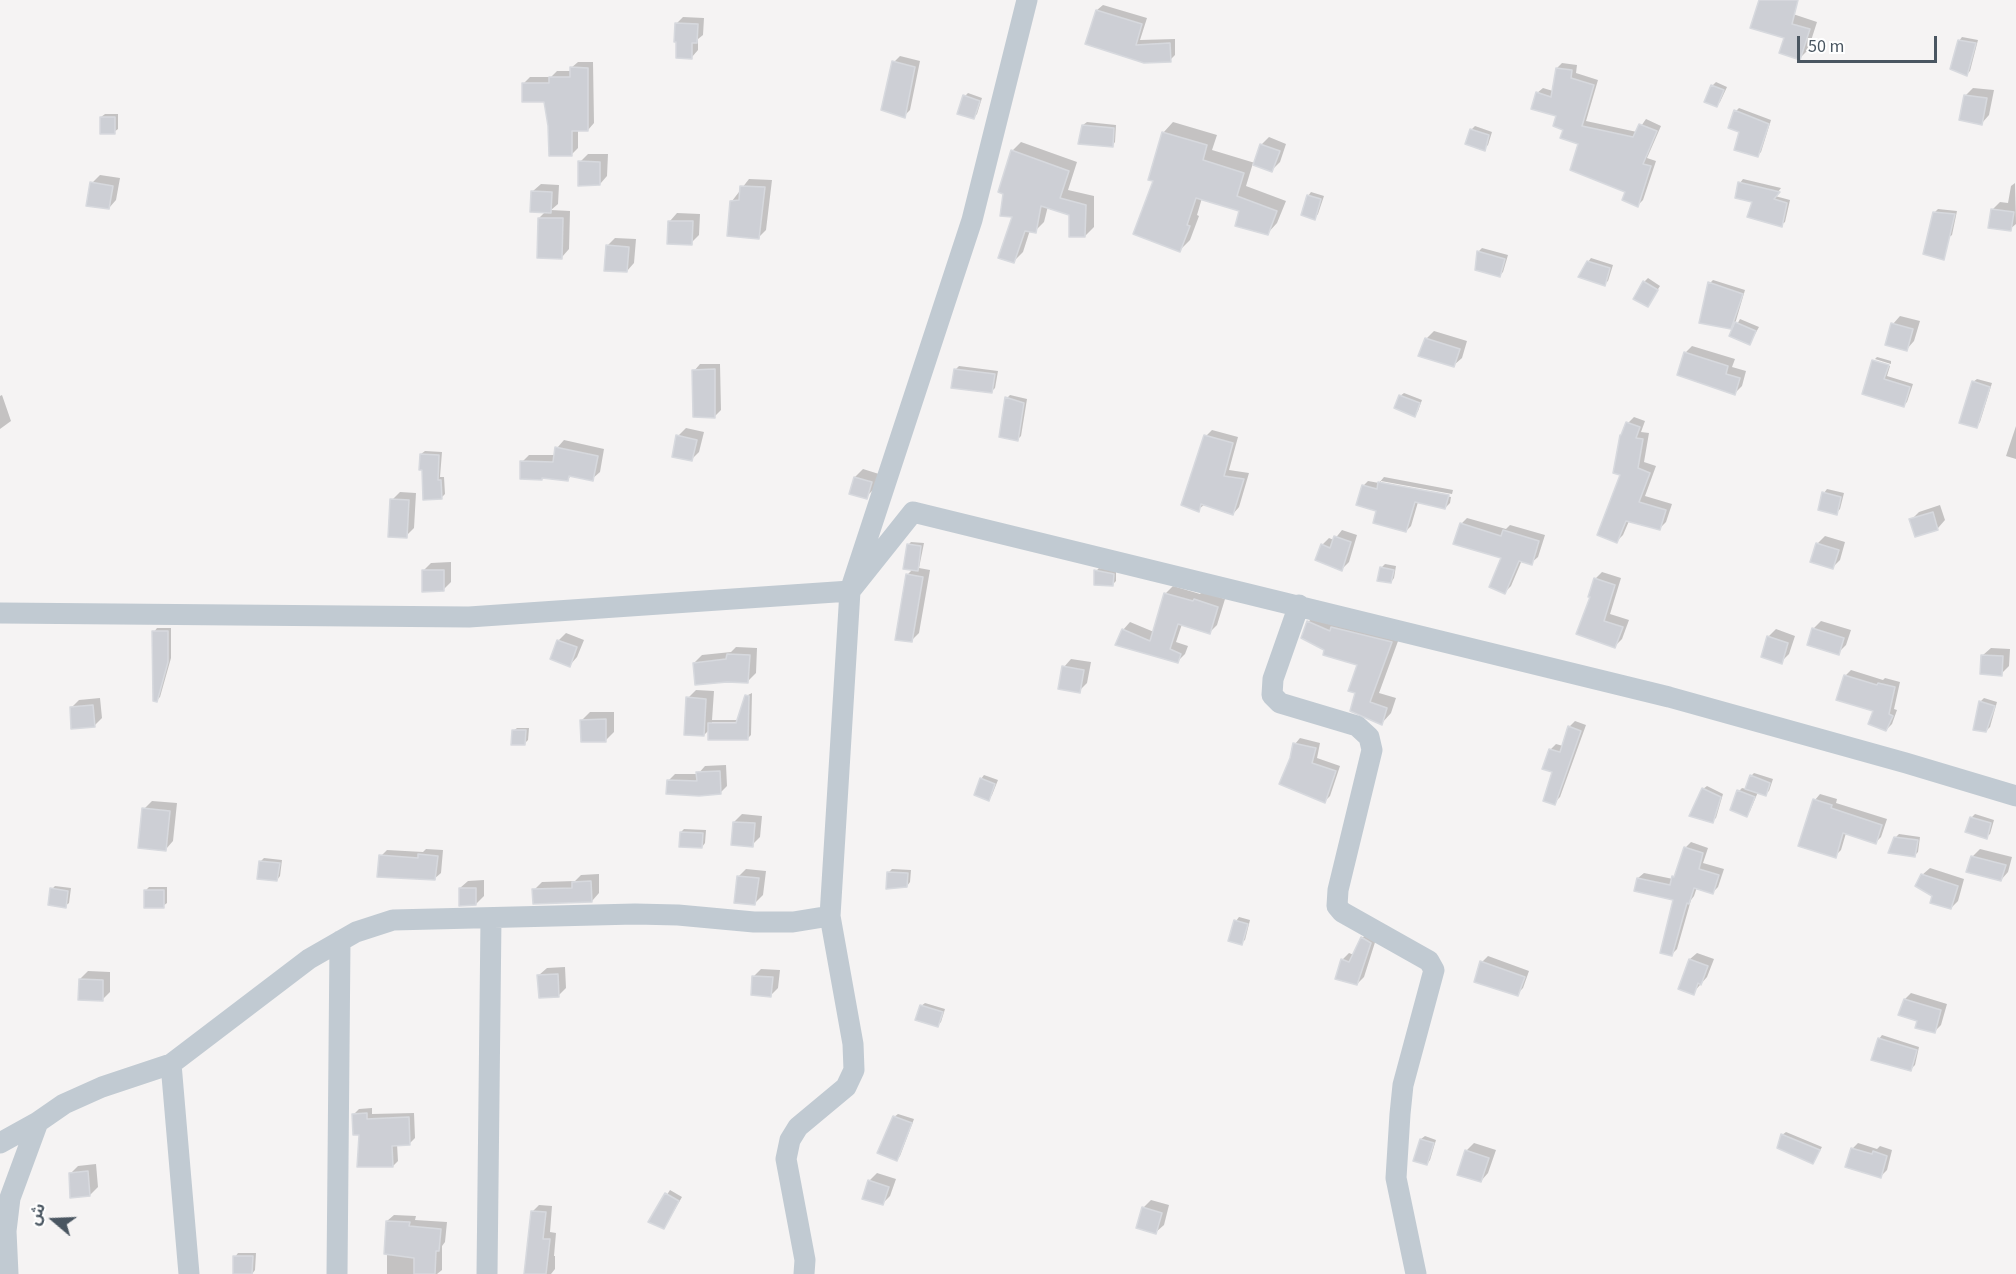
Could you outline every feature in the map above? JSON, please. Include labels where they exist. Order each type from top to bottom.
[{"type":"street","points":[[804,1274],[805,1260],[786,1159],[790,1140],[798,1127],[846,1087],[854,1070],[853,1044],[830,915],[850,591],[972,220],[1027,0]]},
{"type":"street","points":[[0,613],[469,617],[850,591],[914,512],[1669,697],[2016,796]]},
{"type":"street","points":[[1299,605],[1273,679],[1272,695],[1280,703],[1357,726],[1370,737],[1372,750],[1338,890],[1337,906],[1342,912],[1429,961],[1434,970],[1403,1085],[1396,1178],[1416,1274]]},
{"type":"street","points":[[0,1143],[39,1122],[64,1104],[102,1087],[171,1065],[309,959],[356,932],[393,920],[635,914],[764,922],[793,921],[830,915]]},
{"type":"street","points":[[487,1274],[491,918]]},
{"type":"street","points":[[337,1274],[340,941]]},
{"type":"street","points":[[171,1065],[189,1274]]},
{"type":"street","points":[[8,1274],[6,1231],[10,1198],[39,1122]]},
{"type":"building","points":[[1759,0],[1798,0],[1792,24],[1810,29],[1800,60],[1779,53],[1784,38],[1750,28]]},
{"type":"building","points":[[1096,10],[1142,24],[1136,45],[1170,43],[1171,62],[1144,63],[1085,44]]},
{"type":"building","points":[[675,23],[698,24],[697,43],[692,43],[692,59],[676,58]]},
{"type":"building","points":[[1958,40],[1976,43],[1967,76],[1950,69]]},
{"type":"building","points":[[892,61],[915,67],[905,118],[881,110]]},
{"type":"building","points":[[570,67],[588,68],[588,131],[572,131],[572,156],[549,156],[544,102],[522,102],[522,83],[549,83],[549,77],[570,77]]},
{"type":"building","points":[[1556,68],[1572,70],[1571,78],[1594,85],[1582,126],[1633,137],[1639,124],[1657,131],[1643,164],[1651,166],[1638,207],[1622,200],[1625,192],[1570,170],[1578,144],[1560,138],[1563,130],[1553,126],[1556,116],[1531,109],[1536,92],[1551,97]]},
{"type":"building","points":[[1711,85],[1724,90],[1717,107],[1704,102]]},
{"type":"building","points":[[963,95],[980,101],[974,119],[957,114]]},
{"type":"building","points":[[1964,95],[1987,98],[1982,125],[1959,120]]},
{"type":"building","points":[[1734,110],[1769,124],[1758,157],[1734,150],[1739,132],[1728,128]]},
{"type":"building","points":[[100,117],[115,117],[115,134],[100,134]]},
{"type":"building","points":[[1082,125],[1114,128],[1113,147],[1078,144]]},
{"type":"building","points":[[1470,129],[1489,135],[1485,151],[1465,144]]},
{"type":"building","points":[[1162,132],[1207,145],[1203,160],[1244,173],[1237,196],[1277,211],[1268,235],[1235,226],[1239,211],[1196,198],[1187,225],[1190,226],[1180,252],[1133,234],[1153,181],[1148,180]]},
{"type":"building","points":[[1260,144],[1280,151],[1272,172],[1253,165]]},
{"type":"building","points":[[1011,150],[1069,171],[1060,198],[1086,205],[1085,237],[1069,237],[1069,215],[1041,206],[1036,233],[1025,231],[1014,263],[998,258],[1012,217],[1000,216],[1003,194],[998,192]]},
{"type":"building","points":[[578,161],[600,162],[600,185],[578,186]]},
{"type":"building","points":[[90,182],[113,186],[109,209],[86,206]]},
{"type":"building","points":[[1738,182],[1780,192],[1774,199],[1787,203],[1782,227],[1747,217],[1752,202],[1735,198]]},
{"type":"building","points":[[740,186],[765,187],[759,239],[727,236],[730,201],[739,200]]},
{"type":"building","points":[[531,191],[552,192],[551,213],[530,212]]},
{"type":"building","points":[[1307,195],[1321,199],[1315,220],[1301,215]]},
{"type":"building","points":[[1991,209],[2014,212],[2011,231],[1988,228]]},
{"type":"building","points":[[1933,212],[1955,214],[1944,260],[1923,254]]},
{"type":"building","points":[[538,218],[563,218],[562,259],[537,258]]},
{"type":"building","points":[[668,221],[693,221],[692,245],[667,244]]},
{"type":"building","points":[[606,245],[629,247],[627,272],[604,271]]},
{"type":"building","points":[[1477,251],[1505,259],[1500,277],[1475,270]]},
{"type":"building","points":[[1587,261],[1610,268],[1605,286],[1578,277]]},
{"type":"building","points":[[1643,281],[1658,290],[1648,307],[1633,299]]},
{"type":"building","points":[[1708,282],[1743,294],[1731,329],[1699,323]]},
{"type":"building","points":[[1735,322],[1756,331],[1750,345],[1729,336]]},
{"type":"building","points":[[1891,323],[1913,329],[1907,351],[1885,345]]},
{"type":"building","points":[[1425,338],[1460,349],[1454,367],[1418,356]]},
{"type":"building","points":[[1684,352],[1728,366],[1726,374],[1740,378],[1735,395],[1677,375]]},
{"type":"building","points":[[1872,360],[1889,365],[1884,379],[1910,387],[1904,407],[1862,394]]},
{"type":"building","points":[[715,369],[715,418],[693,417],[692,370]]},
{"type":"building","points":[[954,369],[995,374],[992,393],[951,388]]},
{"type":"building","points":[[1972,381],[1990,387],[1977,428],[1959,423]]},
{"type":"building","points":[[1399,395],[1420,403],[1415,417],[1394,408]]},
{"type":"building","points":[[1005,397],[1024,403],[1018,441],[999,437]]},
{"type":"building","points":[[1626,422],[1640,427],[1636,438],[1643,439],[1638,468],[1650,473],[1639,502],[1666,510],[1660,530],[1626,521],[1617,543],[1597,535],[1620,475],[1613,473],[1620,435]]},
{"type":"building","points":[[676,435],[697,440],[692,461],[672,457]]},
{"type":"building","points":[[1204,435],[1233,443],[1224,476],[1244,479],[1233,515],[1201,504],[1199,512],[1181,505]]},
{"type":"building","points":[[555,447],[598,456],[593,481],[569,476],[568,481],[542,478],[542,480],[520,479],[520,461],[553,462]]},
{"type":"building","points":[[420,454],[439,455],[438,480],[441,480],[442,499],[423,500],[422,470],[419,470]]},
{"type":"building","points":[[854,477],[872,482],[867,499],[849,494]]},
{"type":"building","points":[[1378,482],[1449,495],[1445,509],[1415,502],[1406,532],[1373,523],[1376,511],[1356,505],[1362,485],[1377,489]]},
{"type":"building","points":[[1822,492],[1841,497],[1837,515],[1818,510]]},
{"type":"building","points":[[390,499],[409,500],[407,538],[388,537]]},
{"type":"building","points":[[1933,512],[1938,530],[1915,537],[1909,519]]},
{"type":"building","points":[[1460,523],[1501,536],[1503,530],[1539,541],[1532,565],[1519,561],[1505,594],[1489,587],[1501,558],[1453,544]]},
{"type":"building","points":[[1334,536],[1351,542],[1342,571],[1315,560],[1321,544],[1330,548]]},
{"type":"building","points":[[1816,543],[1839,550],[1833,569],[1810,562]]},
{"type":"building","points":[[907,544],[921,546],[918,571],[903,569]]},
{"type":"building","points":[[1380,567],[1394,570],[1391,583],[1377,581]]},
{"type":"building","points":[[422,570],[444,570],[444,591],[422,592]]},
{"type":"building","points":[[1094,570],[1114,574],[1113,586],[1094,585]]},
{"type":"building","points":[[906,574],[923,577],[912,642],[895,640]]},
{"type":"building","points":[[1594,578],[1615,585],[1604,621],[1623,627],[1615,648],[1576,634],[1590,597],[1588,597]]},
{"type":"building","points":[[1164,593],[1218,607],[1210,634],[1178,624],[1170,649],[1181,654],[1178,663],[1115,645],[1122,629],[1150,641]]},
{"type":"building","points":[[1307,621],[1330,631],[1331,627],[1392,642],[1370,702],[1387,708],[1382,725],[1350,711],[1355,693],[1348,691],[1357,665],[1323,655],[1324,650],[1301,638]]},
{"type":"building","points":[[1812,628],[1844,638],[1839,655],[1807,645]]},
{"type":"building","points":[[152,631],[168,631],[168,662],[157,702],[153,701]]},
{"type":"building","points":[[1767,636],[1788,643],[1782,664],[1761,657]]},
{"type":"building","points":[[557,640],[577,647],[570,667],[550,659]]},
{"type":"building","points":[[727,654],[750,655],[748,683],[695,685],[693,663],[726,659]]},
{"type":"building","points":[[1981,655],[2003,656],[2002,676],[1980,674]]},
{"type":"building","points":[[1062,666],[1084,670],[1080,693],[1058,689]]},
{"type":"building","points":[[1844,675],[1877,685],[1878,683],[1895,687],[1889,714],[1893,716],[1886,731],[1868,724],[1873,711],[1836,700]]},
{"type":"building","points":[[745,695],[749,696],[748,740],[708,740],[708,723],[736,723]]},
{"type":"building","points":[[686,697],[706,699],[704,736],[684,735]]},
{"type":"building","points":[[1979,701],[1995,706],[1986,732],[1973,730]]},
{"type":"building","points":[[93,705],[95,727],[71,729],[70,707]]},
{"type":"building","points":[[606,719],[606,742],[581,742],[580,720]]},
{"type":"building","points":[[1568,726],[1581,731],[1555,805],[1543,801],[1552,772],[1542,769],[1549,749],[1560,752]]},
{"type":"building","points":[[512,730],[526,730],[525,745],[511,745]]},
{"type":"building","points":[[1293,743],[1316,748],[1312,763],[1336,771],[1325,803],[1279,784],[1290,758]]},
{"type":"building","points":[[720,771],[721,794],[699,796],[666,794],[667,780],[697,781],[696,772]]},
{"type":"building","points":[[1750,775],[1770,783],[1766,796],[1745,789]]},
{"type":"building","points":[[980,778],[995,784],[989,801],[974,795]]},
{"type":"building","points":[[1702,788],[1721,797],[1713,823],[1689,816]]},
{"type":"building","points":[[1737,790],[1755,797],[1747,817],[1730,810]]},
{"type":"building","points":[[1813,799],[1832,805],[1831,808],[1882,825],[1876,844],[1843,833],[1836,858],[1798,846]]},
{"type":"building","points":[[142,808],[170,811],[166,851],[138,848]]},
{"type":"building","points":[[1970,817],[1991,823],[1987,839],[1965,832]]},
{"type":"building","points":[[733,822],[755,823],[753,847],[731,845]]},
{"type":"building","points":[[680,832],[703,833],[702,848],[679,847]]},
{"type":"building","points":[[1894,837],[1918,840],[1915,857],[1888,853]]},
{"type":"building","points":[[1684,847],[1703,853],[1699,869],[1719,875],[1713,894],[1694,888],[1689,904],[1687,903],[1672,956],[1660,953],[1673,900],[1634,891],[1637,878],[1670,885]]},
{"type":"building","points":[[418,854],[438,856],[435,880],[377,877],[379,855],[418,858]]},
{"type":"building","points":[[1971,856],[2006,865],[2001,881],[1966,872]]},
{"type":"building","points":[[259,861],[280,863],[277,881],[257,879]]},
{"type":"building","points":[[887,872],[908,873],[907,887],[886,889]]},
{"type":"building","points":[[1921,874],[1958,886],[1951,909],[1930,903],[1932,896],[1915,886]]},
{"type":"building","points":[[737,876],[759,878],[755,905],[734,903]]},
{"type":"building","points":[[591,881],[592,902],[533,904],[532,889],[572,888],[572,882]]},
{"type":"building","points":[[50,888],[68,891],[66,908],[48,905]]},
{"type":"building","points":[[459,888],[476,888],[476,905],[459,906]]},
{"type":"building","points":[[144,890],[164,890],[164,908],[144,908]]},
{"type":"building","points":[[1234,920],[1248,924],[1242,945],[1228,941]]},
{"type":"building","points":[[1361,937],[1371,943],[1357,985],[1335,979],[1341,959],[1349,962]]},
{"type":"building","points":[[1689,959],[1708,966],[1701,985],[1698,983],[1694,995],[1678,989]]},
{"type":"building","points":[[1480,961],[1525,977],[1518,996],[1474,982]]},
{"type":"building","points":[[558,974],[559,997],[539,998],[537,975]]},
{"type":"building","points":[[752,976],[773,977],[771,997],[751,995]]},
{"type":"building","points":[[79,979],[103,980],[103,1001],[78,1000]]},
{"type":"building","points":[[1904,999],[1941,1010],[1935,1033],[1915,1028],[1917,1021],[1898,1015]]},
{"type":"building","points":[[920,1005],[943,1012],[938,1027],[915,1020]]},
{"type":"building","points":[[1878,1038],[1917,1050],[1911,1071],[1871,1060]]},
{"type":"building","points":[[367,1113],[367,1119],[409,1117],[410,1145],[392,1146],[393,1167],[357,1167],[359,1135],[353,1135],[352,1114]]},
{"type":"building","points":[[893,1116],[912,1123],[897,1161],[877,1153]]},
{"type":"building","points":[[1781,1134],[1820,1150],[1813,1164],[1777,1148]]},
{"type":"building","points":[[1420,1139],[1434,1143],[1427,1165],[1413,1161]]},
{"type":"building","points":[[1851,1148],[1872,1154],[1873,1151],[1887,1156],[1881,1178],[1845,1167]]},
{"type":"building","points":[[1465,1150],[1489,1158],[1481,1182],[1457,1175]]},
{"type":"building","points":[[88,1171],[90,1196],[70,1198],[69,1173]]},
{"type":"building","points":[[868,1180],[889,1187],[883,1205],[862,1199]]},
{"type":"building","points":[[665,1193],[679,1201],[664,1229],[648,1222]]},
{"type":"building","points":[[1142,1207],[1162,1213],[1156,1234],[1136,1228]]},
{"type":"building","points":[[531,1211],[546,1212],[543,1239],[550,1239],[546,1274],[524,1274]]},
{"type":"building","points":[[386,1221],[410,1222],[409,1226],[441,1229],[439,1251],[436,1251],[435,1274],[414,1274],[414,1258],[384,1254]]},
{"type":"building","points":[[233,1256],[253,1256],[252,1274],[233,1274]]}]
